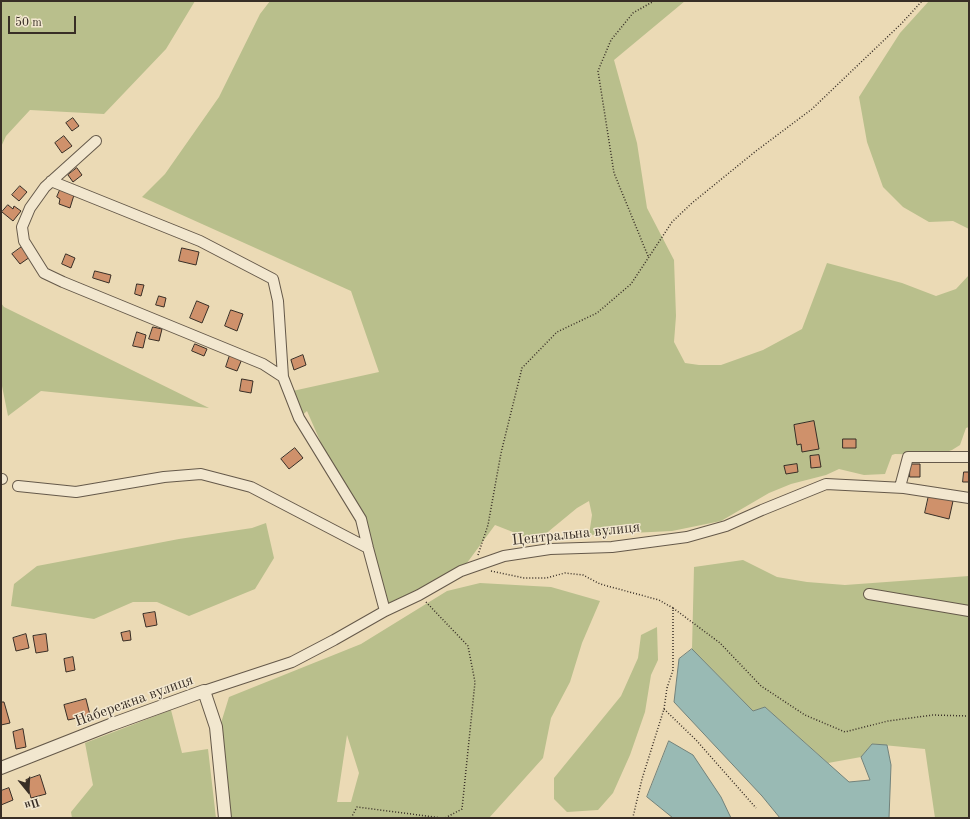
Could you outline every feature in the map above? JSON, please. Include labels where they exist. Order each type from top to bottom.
[{"type":"street","points":[[96,140],[45,187],[30,208],[22,226],[24,241],[44,273],[263,364],[282,377]]},
{"type":"street","points":[[51,182],[200,241],[273,279],[278,300],[282,377],[299,418],[361,519],[385,611]]},
{"type":"street","points":[[900,488],[908,457],[969,457]]},
{"type":"street","points":[[18,486],[76,492],[164,477],[201,474],[251,487],[368,548]]},
{"type":"street","name":"Центральна вулиця","points":[[204,691],[292,662],[385,611],[462,572],[504,556],[550,548],[612,547],[687,536],[726,526],[826,484],[900,488],[969,498]]},
{"type":"street","points":[[869,594],[969,611]]},
{"type":"street","name":"Набережна вулиця","points":[[1,768],[110,725],[204,691],[216,727],[225,818]]},
{"type":"path","points":[[648,257],[614,173],[598,71],[611,40],[633,13],[654,1]]},
{"type":"path","points":[[922,1],[902,23],[812,109],[756,151],[692,203],[672,222],[631,284],[597,313],[556,332],[522,368],[501,453],[488,525],[474,568],[524,578],[546,578],[565,573],[583,575],[600,584],[658,600],[673,608],[720,643],[761,686],[806,715],[845,732],[888,721],[933,715],[969,716]]},
{"type":"path","points":[[351,818],[356,807],[443,818],[462,808],[475,682],[468,646],[419,595]]},
{"type":"path","points":[[633,817],[642,779],[657,735],[664,709],[667,688],[673,670],[673,608]]},
{"type":"path","points":[[664,709],[696,740],[756,808]]},
{"type":"green space","points":[[1,1],[195,1],[166,49],[104,114],[30,110],[6,136],[1,147]]},
{"type":"green space","points":[[270,1],[685,1],[614,60],[637,143],[647,208],[674,260],[676,316],[674,342],[685,363],[699,365],[721,365],[763,350],[802,329],[827,263],[902,283],[936,296],[956,289],[969,275],[969,427],[966,428],[960,445],[952,450],[937,455],[892,455],[885,474],[864,475],[839,469],[826,475],[791,484],[769,493],[721,521],[672,531],[589,535],[592,515],[589,501],[577,508],[543,536],[523,536],[495,525],[461,571],[385,611],[367,548],[307,411],[299,418],[288,392],[379,372],[351,291],[142,197],[165,174],[219,97],[260,14]]},
{"type":"green space","points":[[929,1],[969,1],[969,229],[953,221],[929,222],[903,207],[883,187],[867,142],[859,97],[900,33]]},
{"type":"green space","points":[[1,303],[4,307],[209,408],[41,391],[8,416],[1,381]]},
{"type":"green space","points":[[266,523],[274,558],[255,589],[189,616],[157,602],[133,602],[94,619],[11,606],[14,584],[37,566],[179,539],[252,528]]},
{"type":"green space","points":[[743,560],[777,577],[807,582],[845,585],[969,576],[969,818],[935,818],[925,749],[872,744],[861,757],[828,763],[765,707],[753,711],[692,649],[694,567]]},
{"type":"green space","points":[[480,583],[551,587],[600,601],[582,643],[570,682],[551,718],[543,758],[489,818],[228,818],[221,723],[229,697],[361,644],[447,591]],"holes":[[[347,735],[359,773],[351,802],[337,802]]]},
{"type":"green space","points":[[657,627],[658,660],[651,675],[645,712],[630,755],[613,793],[598,810],[567,812],[554,799],[554,778],[621,696],[638,658],[641,635]]},
{"type":"green space","points":[[171,710],[182,753],[208,749],[216,818],[72,818],[71,812],[93,785],[85,743]]},
{"type":"water","points":[[692,649],[753,711],[765,707],[849,782],[870,780],[861,757],[872,744],[887,745],[891,765],[889,818],[780,818],[762,796],[674,702],[679,659]]},
{"type":"water","points":[[669,741],[693,755],[721,797],[731,818],[673,818],[647,797]]},
{"type":"building","points":[[73,118],[79,126],[72,131],[66,123]]},
{"type":"building","points":[[64,136],[72,146],[62,153],[55,143]]},
{"type":"building","points":[[77,168],[82,175],[73,182],[68,175]]},
{"type":"building","points":[[20,186],[27,192],[19,201],[12,195]]},
{"type":"building","points":[[60,190],[74,195],[70,208],[59,204],[60,199],[57,197]]},
{"type":"building","points":[[8,205],[13,209],[14,206],[21,211],[13,221],[2,212]]},
{"type":"building","points":[[23,246],[30,257],[20,264],[12,254]]},
{"type":"building","points":[[182,248],[199,252],[196,265],[179,261]]},
{"type":"building","points":[[66,254],[75,258],[71,268],[62,264]]},
{"type":"building","points":[[95,271],[111,275],[109,283],[93,278]]},
{"type":"building","points":[[137,284],[144,285],[141,296],[135,294]]},
{"type":"building","points":[[159,296],[166,298],[164,307],[156,305]]},
{"type":"building","points":[[197,301],[209,306],[202,323],[190,318]]},
{"type":"building","points":[[231,310],[243,314],[237,331],[225,326]]},
{"type":"building","points":[[153,327],[162,329],[159,341],[149,339]]},
{"type":"building","points":[[137,332],[146,335],[143,348],[133,346]]},
{"type":"building","points":[[195,344],[207,349],[204,356],[192,351]]},
{"type":"building","points":[[230,355],[242,359],[237,371],[226,367]]},
{"type":"building","points":[[303,355],[306,365],[294,370],[291,360]]},
{"type":"building","points":[[242,379],[253,381],[251,393],[240,391]]},
{"type":"building","points":[[814,421],[819,449],[802,452],[801,444],[797,445],[794,425]]},
{"type":"building","points":[[843,439],[856,439],[856,448],[843,448]]},
{"type":"building","points":[[295,448],[303,458],[289,469],[281,459]]},
{"type":"building","points":[[819,455],[821,467],[811,468],[810,456]]},
{"type":"building","points":[[797,464],[798,472],[786,474],[784,466]]},
{"type":"building","points":[[910,464],[920,464],[920,477],[910,477]]},
{"type":"building","points":[[964,472],[969,472],[969,482],[963,482]]},
{"type":"building","points":[[929,495],[953,501],[949,519],[925,513]]},
{"type":"building","points":[[155,612],[157,625],[146,627],[143,614]]},
{"type":"building","points":[[130,631],[131,640],[123,641],[121,633]]},
{"type":"building","points":[[26,634],[29,648],[16,651],[13,638]]},
{"type":"building","points":[[46,634],[48,651],[36,653],[33,636]]},
{"type":"building","points":[[73,657],[75,670],[66,672],[64,659]]},
{"type":"building","points":[[86,699],[90,715],[68,720],[64,705]]},
{"type":"building","points":[[1,702],[4,702],[10,723],[1,725]]},
{"type":"building","points":[[23,729],[26,747],[16,749],[13,732]]},
{"type":"building","points":[[40,775],[46,794],[31,798],[26,780]]},
{"type":"building","points":[[9,788],[13,800],[1,805],[1,791]]}]
